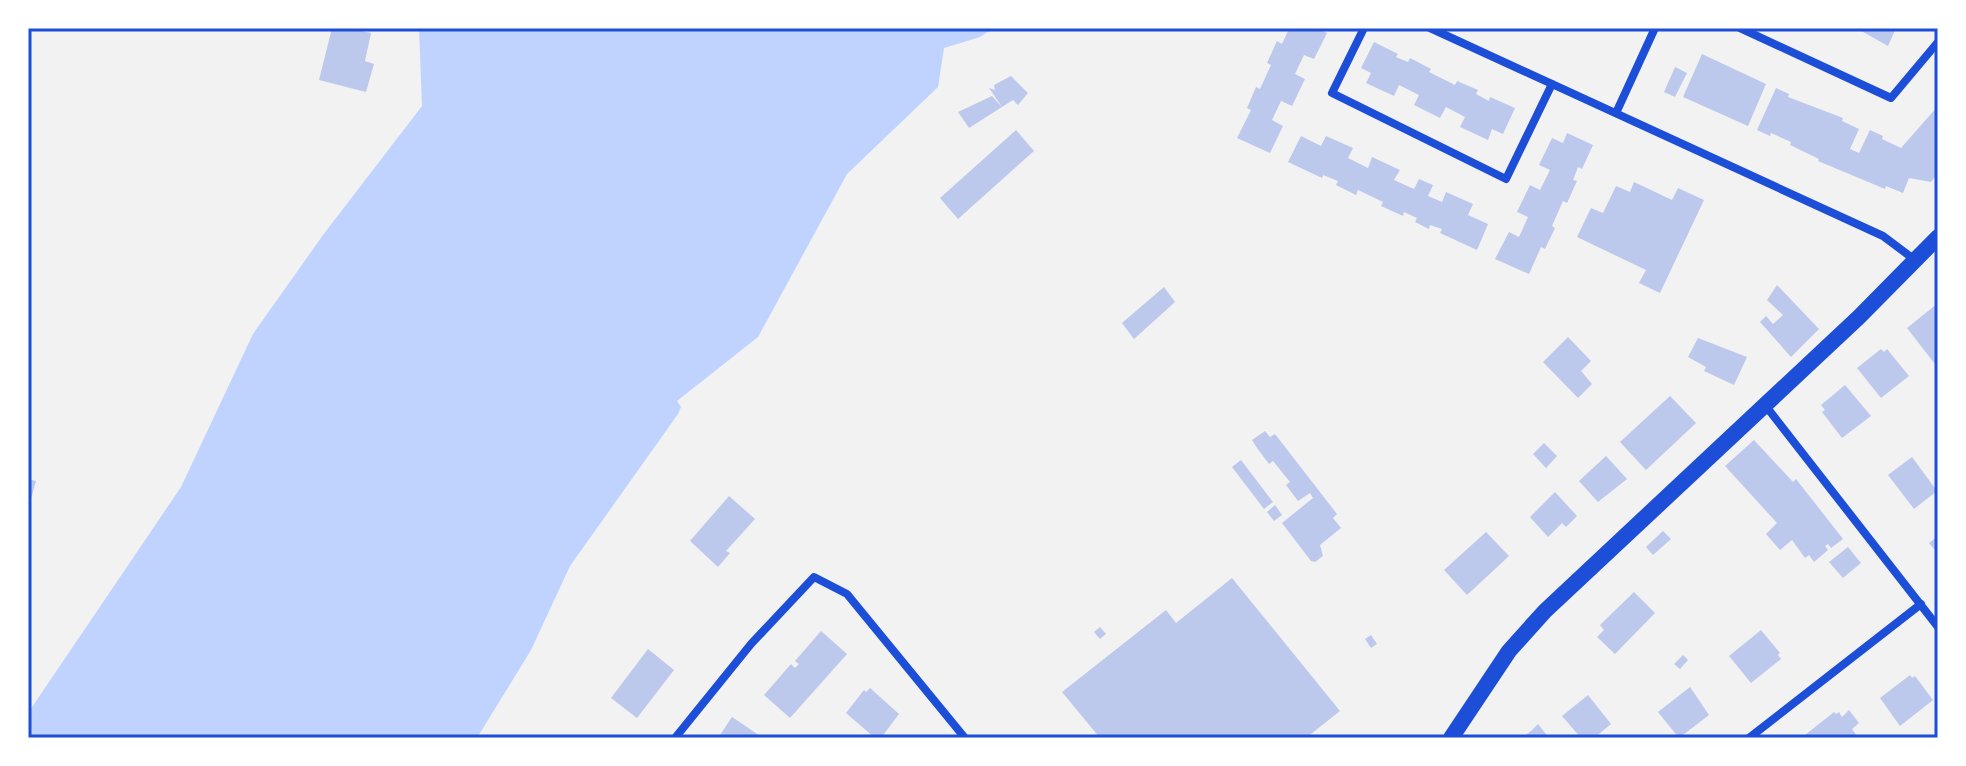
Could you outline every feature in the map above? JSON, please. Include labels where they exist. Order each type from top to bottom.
[{"type":"main road","points":[[1451,738],[1509,651],[1545,611],[1859,317],[1938,237]]},
{"type":"street","points":[[1364,28],[1332,93],[1506,179],[1552,84]]},
{"type":"street","points":[[1430,28],[1883,236],[1915,260]]},
{"type":"street","points":[[1616,113],[1655,28]]},
{"type":"street","points":[[1740,28],[1891,98],[1938,42]]},
{"type":"street","points":[[1765,405],[1938,627]]},
{"type":"street","points":[[675,738],[765,630],[814,577],[847,594],[965,738]]},
{"type":"street","points":[[1749,738],[1921,604]]},
{"type":"water","points":[[419,28],[994,28],[980,37],[944,48],[938,87],[847,174],[758,337],[677,401],[681,407],[678,414],[570,566],[531,650],[477,738],[28,738],[28,713],[181,487],[253,334],[323,235],[422,106]]},
{"type":"building","points":[[332,28],[371,33],[365,61],[374,64],[366,92],[319,80]]},
{"type":"building","points":[[1280,28],[1317,28],[1327,33],[1314,59],[1304,55],[1295,74],[1305,79],[1292,106],[1281,101],[1272,120],[1283,126],[1270,153],[1237,138],[1251,110],[1247,108],[1256,87],[1260,89],[1271,65],[1267,63],[1277,41],[1282,44],[1288,31]]},
{"type":"building","points":[[1856,28],[1896,28],[1888,46]]},
{"type":"building","points":[[1374,42],[1398,54],[1396,57],[1408,62],[1410,58],[1455,85],[1457,81],[1478,90],[1476,94],[1489,101],[1490,97],[1515,108],[1503,134],[1492,129],[1488,140],[1460,127],[1465,117],[1446,107],[1440,118],[1414,105],[1419,95],[1399,85],[1394,96],[1366,83],[1371,73],[1361,68]]},
{"type":"building","points":[[1702,54],[1766,84],[1748,126],[1683,97]]},
{"type":"building","points":[[1675,67],[1687,73],[1675,97],[1664,92]]},
{"type":"building","points":[[1011,76],[1028,93],[1018,105],[1013,100],[1002,107],[989,88],[995,90],[994,85]]},
{"type":"building","points":[[1776,88],[1789,94],[1788,97],[1843,118],[1842,121],[1859,129],[1850,149],[1859,153],[1870,130],[1901,148],[1938,106],[1938,172],[1931,182],[1909,178],[1903,193],[1886,186],[1885,189],[1818,161],[1790,145],[1791,142],[1757,130]]},
{"type":"building","points":[[992,96],[1002,107],[969,128],[958,112]]},
{"type":"building","points":[[1016,130],[1034,151],[958,219],[940,198]]},
{"type":"building","points":[[1567,133],[1593,145],[1582,169],[1578,167],[1573,180],[1577,181],[1567,203],[1563,201],[1552,226],[1555,228],[1545,249],[1541,247],[1529,274],[1495,259],[1509,232],[1519,237],[1528,217],[1517,212],[1530,185],[1540,190],[1550,170],[1539,165],[1552,138],[1563,143]]},
{"type":"building","points":[[1301,136],[1321,146],[1326,136],[1353,148],[1348,158],[1368,168],[1372,157],[1400,170],[1394,180],[1414,189],[1419,179],[1433,185],[1428,196],[1442,202],[1446,192],[1473,204],[1468,215],[1488,224],[1477,250],[1440,233],[1442,229],[1430,225],[1429,229],[1415,222],[1417,218],[1404,212],[1403,216],[1358,190],[1356,195],[1336,185],[1338,181],[1323,175],[1322,178],[1288,162]]},
{"type":"building","points":[[1634,182],[1672,200],[1678,188],[1704,200],[1660,293],[1639,283],[1646,270],[1577,237],[1591,208],[1603,213],[1616,186],[1630,192]]},
{"type":"building","points":[[1777,285],[1819,329],[1791,357],[1760,322],[1766,316],[1773,324],[1783,315],[1767,300]]},
{"type":"building","points":[[1164,287],[1175,302],[1134,339],[1122,323]]},
{"type":"building","points":[[1938,303],[1938,368],[1907,328]]},
{"type":"building","points":[[1568,337],[1591,361],[1581,371],[1592,384],[1578,398],[1543,362]]},
{"type":"building","points":[[1698,338],[1747,357],[1734,385],[1704,371],[1706,367],[1688,357]]},
{"type":"building","points":[[1881,349],[1884,352],[1887,349],[1909,376],[1881,398],[1857,368]]},
{"type":"building","points":[[1845,385],[1871,416],[1842,438],[1822,412],[1825,410],[1821,405]]},
{"type":"building","points":[[1670,396],[1696,423],[1646,470],[1620,442]]},
{"type":"building","points":[[1265,431],[1270,437],[1275,434],[1337,514],[1333,518],[1341,528],[1320,545],[1323,556],[1315,562],[1311,561],[1282,523],[1313,498],[1310,493],[1298,501],[1286,485],[1290,482],[1273,461],[1269,464],[1257,448],[1252,440]]},
{"type":"building","points":[[1754,440],[1793,482],[1796,479],[1843,539],[1831,548],[1828,544],[1825,546],[1828,550],[1814,562],[1809,555],[1805,558],[1792,540],[1780,550],[1766,534],[1777,523],[1725,466]]},
{"type":"building","points":[[1544,443],[1557,456],[1546,468],[1533,454]]},
{"type":"building","points":[[1606,456],[1627,479],[1598,502],[1579,481]]},
{"type":"building","points":[[1912,457],[1937,491],[1914,509],[1888,475]]},
{"type":"building","points":[[1241,460],[1273,502],[1264,509],[1232,467]]},
{"type":"building","points":[[28,479],[36,481],[29,506],[28,506]]},
{"type":"building","points":[[1555,492],[1577,516],[1566,527],[1562,523],[1548,537],[1530,517]]},
{"type":"building","points":[[729,496],[755,519],[726,551],[730,553],[718,567],[690,541]]},
{"type":"building","points":[[1275,505],[1282,515],[1274,521],[1267,512]]},
{"type":"building","points":[[1663,531],[1671,539],[1653,555],[1646,547]]},
{"type":"building","points":[[1486,532],[1509,556],[1467,595],[1444,570]]},
{"type":"building","points":[[1938,536],[1938,554],[1929,543]]},
{"type":"building","points":[[1848,547],[1861,563],[1843,578],[1829,562]]},
{"type":"building","points":[[1232,578],[1340,711],[1306,738],[1100,738],[1062,692],[1166,610],[1176,623]]},
{"type":"building","points":[[1634,592],[1655,613],[1615,654],[1597,637],[1604,630],[1600,625]]},
{"type":"building","points":[[1100,627],[1106,634],[1100,639],[1094,632]]},
{"type":"building","points":[[1761,630],[1780,653],[1781,659],[1751,683],[1729,656]]},
{"type":"building","points":[[821,631],[847,654],[790,718],[764,695],[791,664],[795,668],[799,664],[795,661]]},
{"type":"building","points":[[1371,635],[1377,644],[1371,648],[1365,639]]},
{"type":"building","points":[[648,649],[674,670],[637,718],[611,698]]},
{"type":"building","points":[[1683,655],[1688,660],[1680,669],[1674,664]]},
{"type":"building","points":[[1910,675],[1912,678],[1915,676],[1933,700],[1900,726],[1880,698]]},
{"type":"building","points":[[1690,687],[1709,715],[1679,738],[1658,712]]},
{"type":"building","points":[[870,688],[899,714],[881,738],[875,738],[846,713],[864,690],[866,692]]},
{"type":"building","points":[[1588,695],[1611,724],[1594,738],[1581,738],[1562,716]]},
{"type":"building","points":[[1849,710],[1859,723],[1852,729],[1857,736],[1854,738],[1808,738],[1805,735],[1834,712],[1839,712],[1842,717]]},
{"type":"building","points":[[732,717],[735,719],[763,738],[718,738]]},
{"type":"building","points":[[1538,724],[1549,738],[1522,738],[1531,731]]}]
